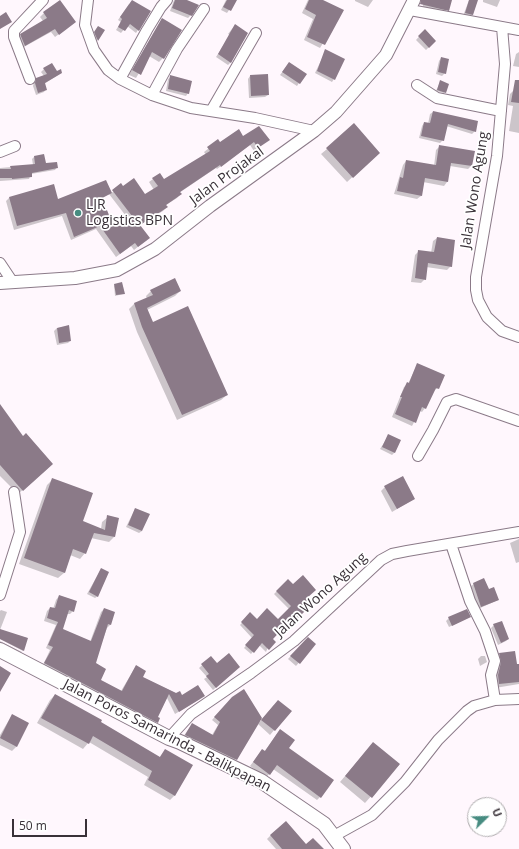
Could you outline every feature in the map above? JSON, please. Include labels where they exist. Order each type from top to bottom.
[{"type":"highway","name":"Jalan Poros Samarinda - Balikpapan","points":[[0,650],[169,738],[261,781],[324,824],[343,849]]},
{"type":"main road","name":"Jalan Projakal","points":[[6,282],[75,278],[117,270],[156,249],[210,206],[314,132],[336,112],[386,55],[412,5]]},
{"type":"street","points":[[30,79],[14,37],[14,31],[43,0]]},
{"type":"street","points":[[88,0],[85,25],[94,50],[108,70],[120,80],[152,95],[191,108],[256,118],[314,132]]},
{"type":"street","points":[[120,80],[150,24],[167,0]]},
{"type":"street","points":[[412,5],[519,30]]},
{"type":"street","points":[[152,95],[177,49],[204,9]]},
{"type":"street","name":"Jalan Wono Agung","points":[[502,27],[505,64],[497,156],[476,277],[476,290],[478,300],[487,317],[502,331],[519,337]]},
{"type":"street","points":[[211,111],[256,33]]},
{"type":"street","points":[[417,85],[437,98],[501,111]]},
{"type":"street","points":[[0,152],[15,146]]},
{"type":"street","points":[[0,263],[6,282]]},
{"type":"street","points":[[418,456],[434,430],[447,402],[456,399],[519,421]]},
{"type":"street","points":[[0,595],[20,532],[14,492]]},
{"type":"street","name":"Jalan Wono Agung","points":[[169,738],[190,714],[251,673],[294,640],[381,560],[392,554],[519,532]]},
{"type":"street","points":[[451,544],[470,601],[484,631],[495,661],[491,675],[495,700]]},
{"type":"street","points":[[334,836],[372,815],[405,782],[438,740],[467,711],[474,706],[495,700],[519,699]]},
{"type":"building","points":[[60,0],[76,22],[59,35],[55,29],[25,46],[20,34],[47,18],[43,12]]},
{"type":"building","points":[[132,0],[151,11],[139,31],[130,24],[125,31],[118,27],[122,19],[120,17]]},
{"type":"building","points":[[175,0],[187,0],[199,5],[192,16],[172,8]]},
{"type":"building","points":[[227,0],[237,0],[231,11],[223,7]]},
{"type":"building","points":[[309,0],[323,0],[344,10],[325,45],[307,37],[316,15],[305,9]]},
{"type":"building","points":[[421,0],[452,0],[449,11],[420,4]]},
{"type":"building","points":[[469,0],[478,0],[473,15],[465,13]]},
{"type":"building","points":[[6,12],[12,22],[0,29],[0,16]]},
{"type":"building","points":[[162,18],[182,30],[164,59],[152,52],[141,75],[132,70]]},
{"type":"building","points":[[235,24],[248,33],[231,63],[218,54]]},
{"type":"building","points":[[98,26],[105,30],[98,41],[94,32]]},
{"type":"building","points":[[425,29],[436,41],[429,48],[418,36]]},
{"type":"building","points":[[325,49],[345,59],[335,80],[317,71]]},
{"type":"building","points":[[441,57],[449,59],[446,74],[438,72]]},
{"type":"building","points":[[289,62],[307,74],[300,84],[282,72]]},
{"type":"building","points":[[52,63],[57,71],[61,69],[62,73],[45,83],[47,90],[38,93],[35,83],[36,78],[47,74],[43,68]]},
{"type":"building","points":[[268,74],[269,95],[251,96],[250,75]]},
{"type":"building","points":[[170,75],[192,81],[189,94],[168,89]]},
{"type":"building","points":[[440,80],[449,84],[446,93],[437,90]]},
{"type":"building","points":[[515,80],[519,80],[519,103],[511,102]]},
{"type":"building","points":[[433,111],[478,121],[476,132],[448,124],[444,141],[421,136],[424,122],[430,123]]},
{"type":"building","points":[[354,123],[380,153],[353,178],[326,148]]},
{"type":"building","points":[[259,126],[270,140],[258,148],[254,142],[221,167],[220,165],[180,192],[182,194],[166,205],[168,207],[140,225],[150,238],[138,247],[135,243],[120,254],[100,226],[74,237],[66,213],[17,226],[9,197],[54,184],[58,199],[106,180],[112,193],[102,198],[109,215],[110,214],[119,226],[132,216],[112,190],[121,183],[123,186],[134,178],[145,194],[158,186],[152,178],[160,173],[164,179],[210,151],[207,147],[218,139],[220,142],[239,129],[243,136]]},
{"type":"building","points":[[439,145],[475,151],[472,166],[451,163],[448,182],[425,178],[422,196],[397,191],[400,177],[403,178],[406,160],[436,165]]},
{"type":"building","points":[[44,154],[46,163],[57,162],[58,168],[32,173],[32,177],[12,179],[0,178],[0,169],[11,169],[10,166],[35,164],[34,156]]},
{"type":"building","points":[[437,237],[455,240],[452,267],[428,263],[426,280],[415,278],[418,250],[434,252]]},
{"type":"building","points":[[175,278],[181,291],[147,308],[153,322],[188,306],[228,395],[182,415],[142,327],[134,303],[153,295],[150,290]]},
{"type":"building","points":[[122,282],[125,294],[116,295],[114,284]]},
{"type":"building","points":[[69,325],[71,341],[59,343],[57,328]]},
{"type":"building","points":[[417,363],[445,375],[439,389],[436,388],[426,409],[422,407],[416,423],[395,414],[402,397],[400,397],[407,382],[409,383]]},
{"type":"building","points":[[0,404],[23,436],[26,433],[53,464],[23,491],[0,465]]},
{"type":"building","points":[[388,434],[401,440],[395,453],[382,447]]},
{"type":"building","points":[[403,476],[415,499],[397,509],[384,486]]},
{"type":"building","points":[[52,478],[93,493],[83,521],[105,530],[107,515],[119,518],[115,537],[94,533],[86,554],[73,549],[65,573],[24,558]]},
{"type":"building","points":[[135,508],[150,514],[142,531],[128,525]]},
{"type":"building","points":[[101,568],[109,572],[98,597],[89,592]]},
{"type":"building","points":[[303,575],[316,590],[307,598],[312,604],[297,619],[299,621],[293,627],[289,622],[273,639],[276,642],[269,650],[262,643],[254,653],[245,645],[254,635],[241,622],[250,612],[257,619],[267,608],[278,619],[291,606],[276,591],[288,579],[293,584]]},
{"type":"building","points":[[484,578],[489,589],[494,587],[499,600],[481,607],[473,583]]},
{"type":"building","points":[[59,595],[77,601],[74,612],[69,610],[63,629],[91,641],[104,608],[115,612],[111,625],[108,624],[96,663],[106,669],[101,680],[122,691],[136,665],[146,671],[143,677],[176,693],[180,691],[182,695],[198,685],[205,696],[179,712],[169,694],[158,717],[160,718],[158,723],[44,663],[53,647],[48,645],[58,622],[47,618],[50,607],[55,608]]},
{"type":"building","points":[[467,609],[471,617],[452,626],[448,617]]},
{"type":"building","points":[[502,621],[509,639],[501,643],[493,624]]},
{"type":"building","points":[[0,629],[28,638],[24,651],[0,639]]},
{"type":"building","points":[[308,637],[316,644],[300,664],[290,656]]},
{"type":"building","points":[[515,651],[517,664],[519,664],[519,682],[499,684],[498,675],[501,662],[499,653]]},
{"type":"building","points":[[229,653],[240,667],[216,688],[206,676],[209,674],[201,664],[211,656],[217,663]]},
{"type":"building","points":[[0,666],[11,673],[0,692]]},
{"type":"building","points":[[244,689],[262,718],[237,760],[185,735],[192,723],[213,735],[220,722],[214,717],[232,697]]},
{"type":"building","points":[[55,694],[102,720],[101,722],[160,757],[165,749],[193,765],[175,796],[148,780],[152,771],[93,736],[89,744],[41,718]]},
{"type":"building","points":[[278,700],[292,711],[275,731],[261,720]]},
{"type":"building","points":[[12,714],[29,723],[17,747],[0,738]]},
{"type":"building","points":[[280,729],[295,740],[289,748],[334,780],[321,798],[277,765],[270,775],[253,762],[262,749],[265,751]]},
{"type":"building","points":[[373,742],[400,764],[372,798],[345,776]]},
{"type":"building","points":[[286,821],[306,844],[313,838],[324,849],[282,849],[270,835]]},
{"type":"place","name":"LJR Logistics BPN","points":[[78,213]]}]
